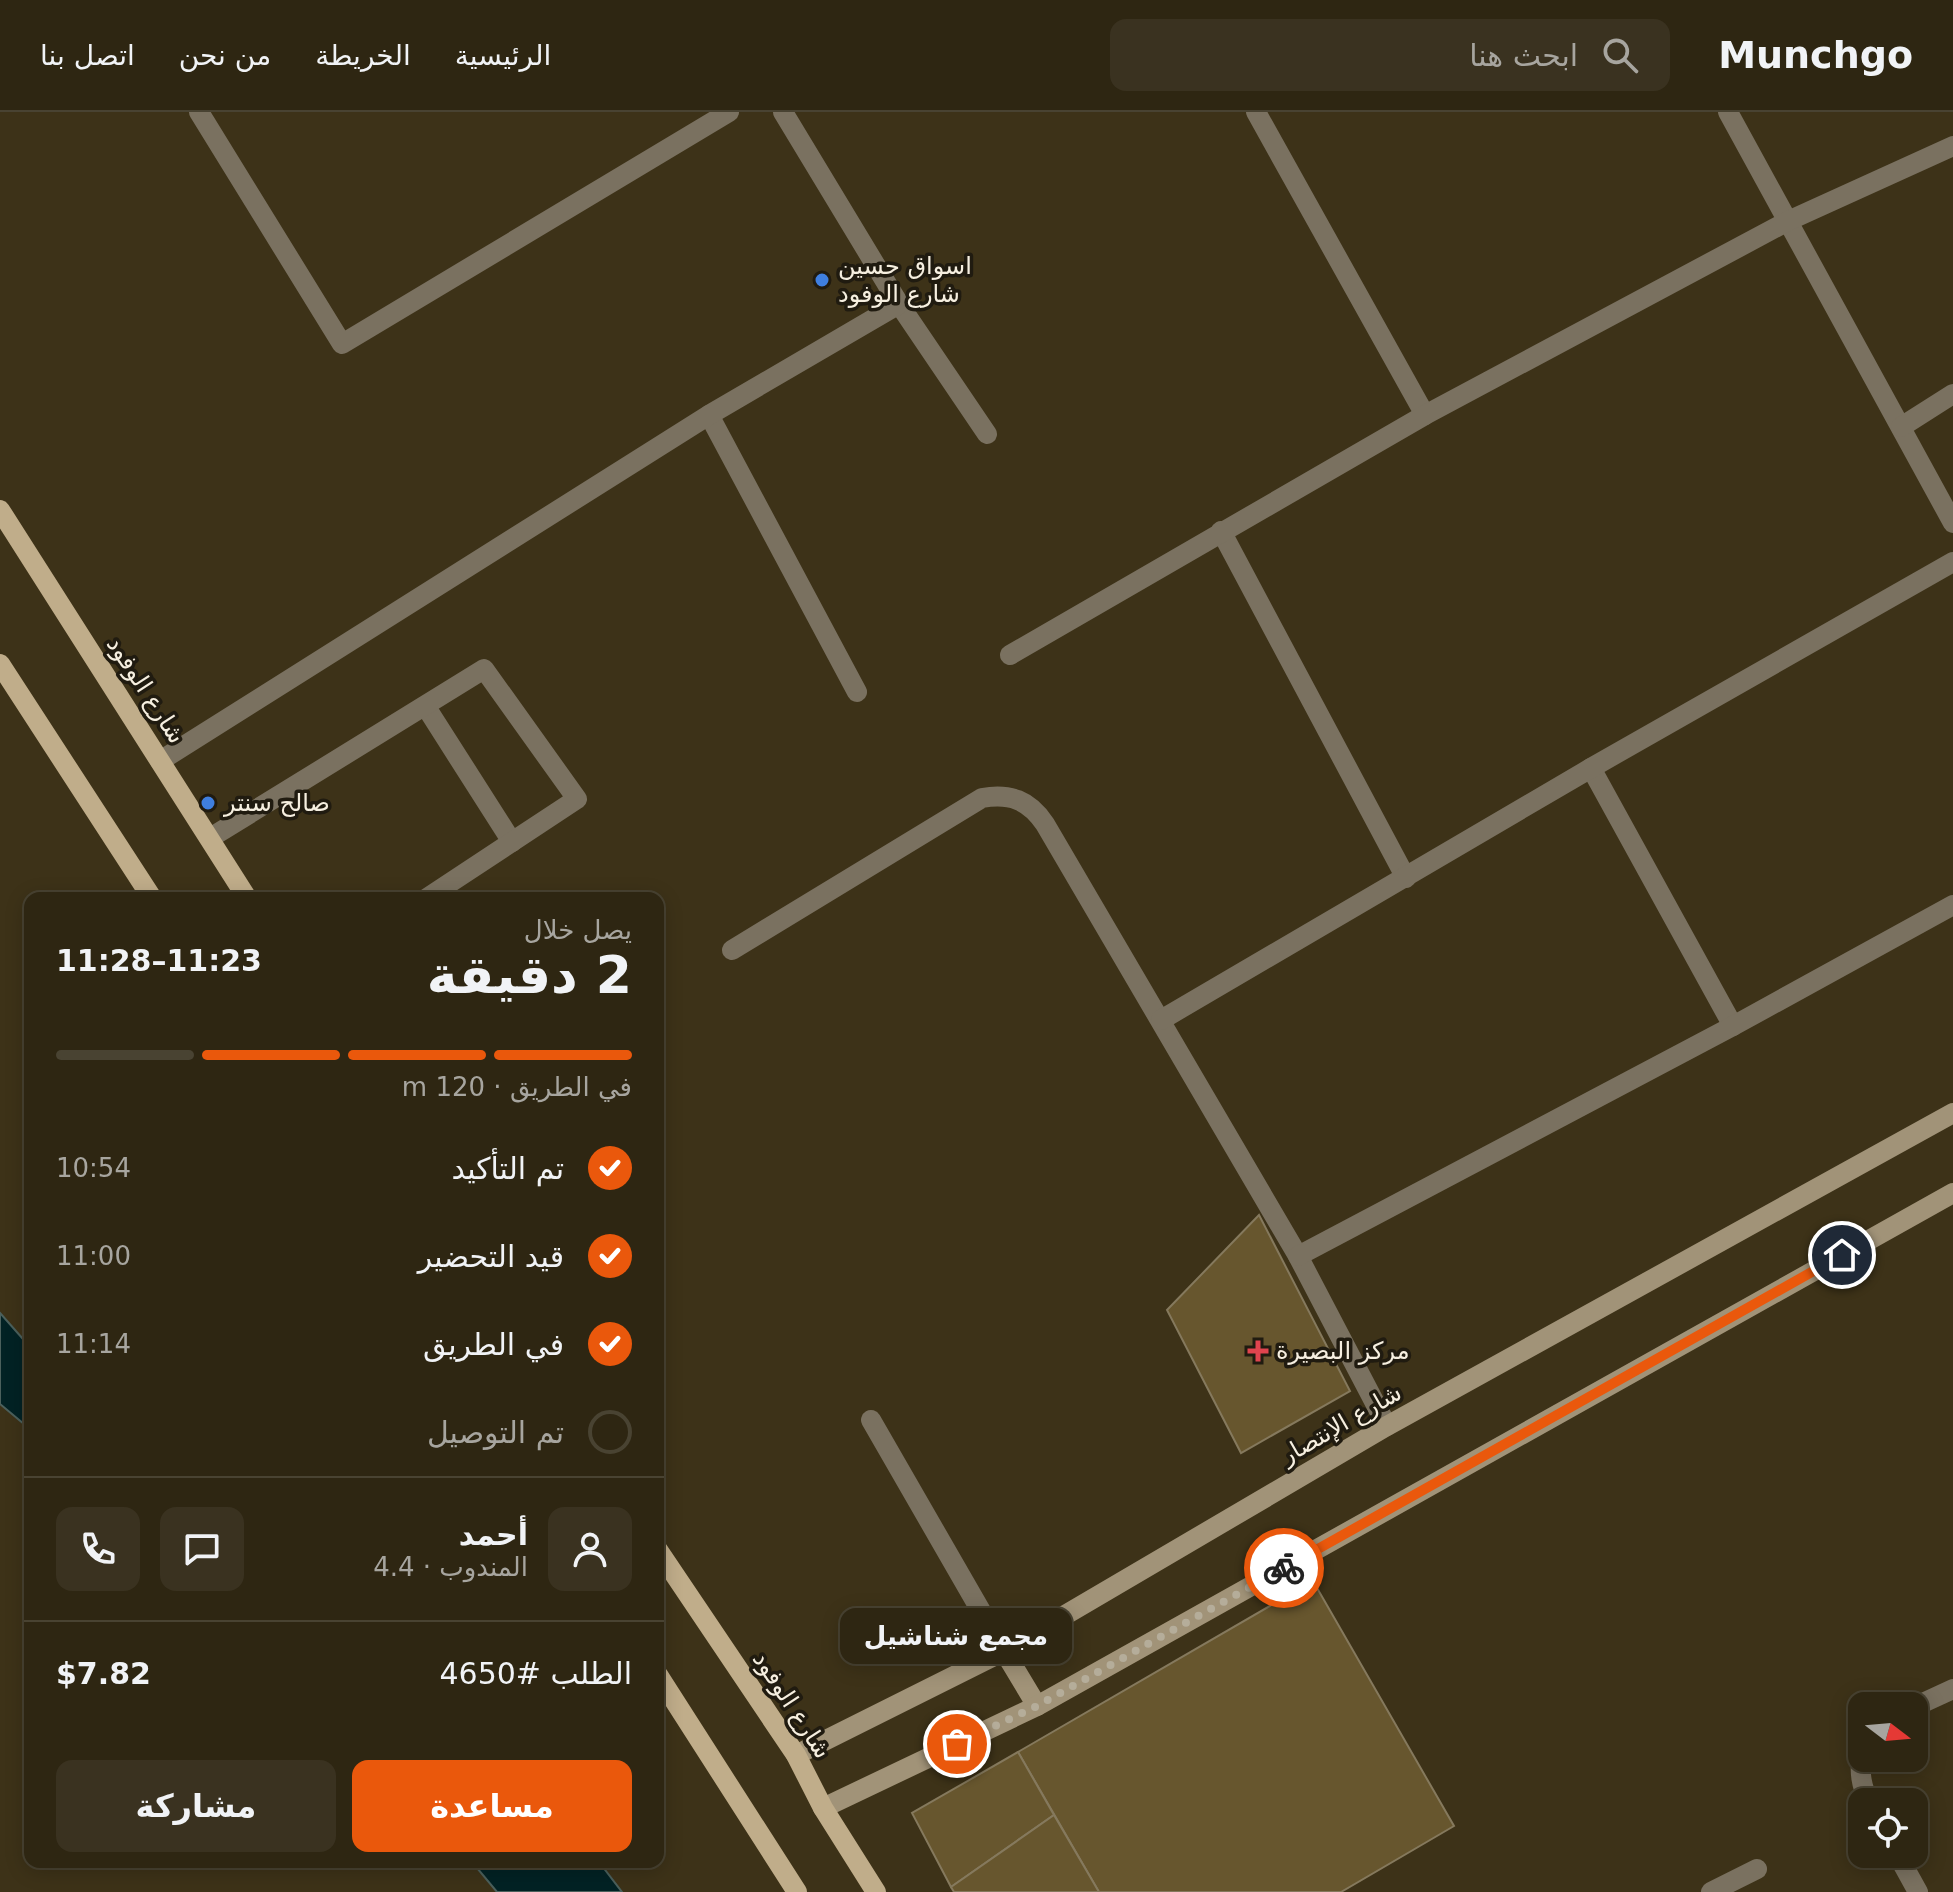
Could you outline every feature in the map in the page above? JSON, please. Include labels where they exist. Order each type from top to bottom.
[{"type":"main road","name":"شارع الوفود","points":[[0,510],[243,892]]},
{"type":"main road","points":[[0,664],[148,892]]},
{"type":"main road","name":"شارع الوفود","points":[[664,1559],[796,1755],[823,1808],[876,1892]]},
{"type":"main road","points":[[664,1684],[797,1892]]},
{"type":"street","points":[[199,112],[342,344],[729,112]]},
{"type":"street","points":[[783,112],[899,304],[987,434]]},
{"type":"street","points":[[1256,112],[1425,415]]},
{"type":"street","points":[[1728,112],[1953,523]]},
{"type":"street","points":[[1010,655],[1425,415],[1788,221],[1953,146]]},
{"type":"street","points":[[160,761],[709,415],[899,304]]},
{"type":"street","points":[[1901,427],[1953,394]]},
{"type":"street","points":[[709,415],[857,692]]},
{"type":"street","points":[[1221,531],[1406,878]]},
{"type":"street","points":[[1161,1020],[1591,768],[1953,562]]},
{"type":"street","points":[[210,838],[484,669],[577,799],[436,892]]},
{"type":"street","points":[[426,707],[512,842]]},
{"type":"street","points":[[1591,768],[1733,1026]]},
{"type":"street","points":[[732,950],[982,798],[1011,797],[1025,802],[1045,824],[1298,1256],[1387,1426]]},
{"type":"street","points":[[1298,1256],[1733,1026],[1953,905]]},
{"type":"street","name":"شارع الإنتصار","points":[[796,1755],[1004,1651],[1387,1426],[1953,1113]]},
{"type":"street","points":[[823,1808],[1037,1706],[1953,1193]]},
{"type":"street","points":[[871,1420],[1037,1706]]},
{"type":"street","points":[[1928,1701],[1953,1689]]},
{"type":"street","points":[[1905,1868],[1918,1892]]},
{"type":"street","points":[[1711,1892],[1757,1869]]},
{"type":"water","points":[[0,1313],[24,1340],[24,1424],[0,1404]]},
{"type":"water","points":[[477,1868],[604,1868],[622,1892],[497,1892]]},
{"type":"building","name":"مركز البصيرة","points":[[1259,1215],[1350,1391],[1241,1453],[1167,1310]]},
{"type":"building","points":[[1313,1581],[1454,1826],[1341,1892],[1099,1892],[1018,1752]]},
{"type":"building","points":[[1018,1752],[1054,1815],[951,1887],[912,1813]]},
{"type":"building","points":[[1054,1815],[1099,1892],[954,1892],[951,1887]]},
{"type":"way so far","points":[[957,1744],[1037,1706],[1284,1568]]},
{"type":"place","name":"اسواق حسين شارع الوفود","points":[[822,280]]},
{"type":"place","name":"صالح سنتر","points":[[208,803]]},
{"type":"place","name":"مركز البصيرة","points":[[1258,1351]]},
{"type":"place","name":"مجمع شناشيل","points":[[957,1744]]},
{"type":"route","points":[[1284,1568],[1842,1255]]}]
